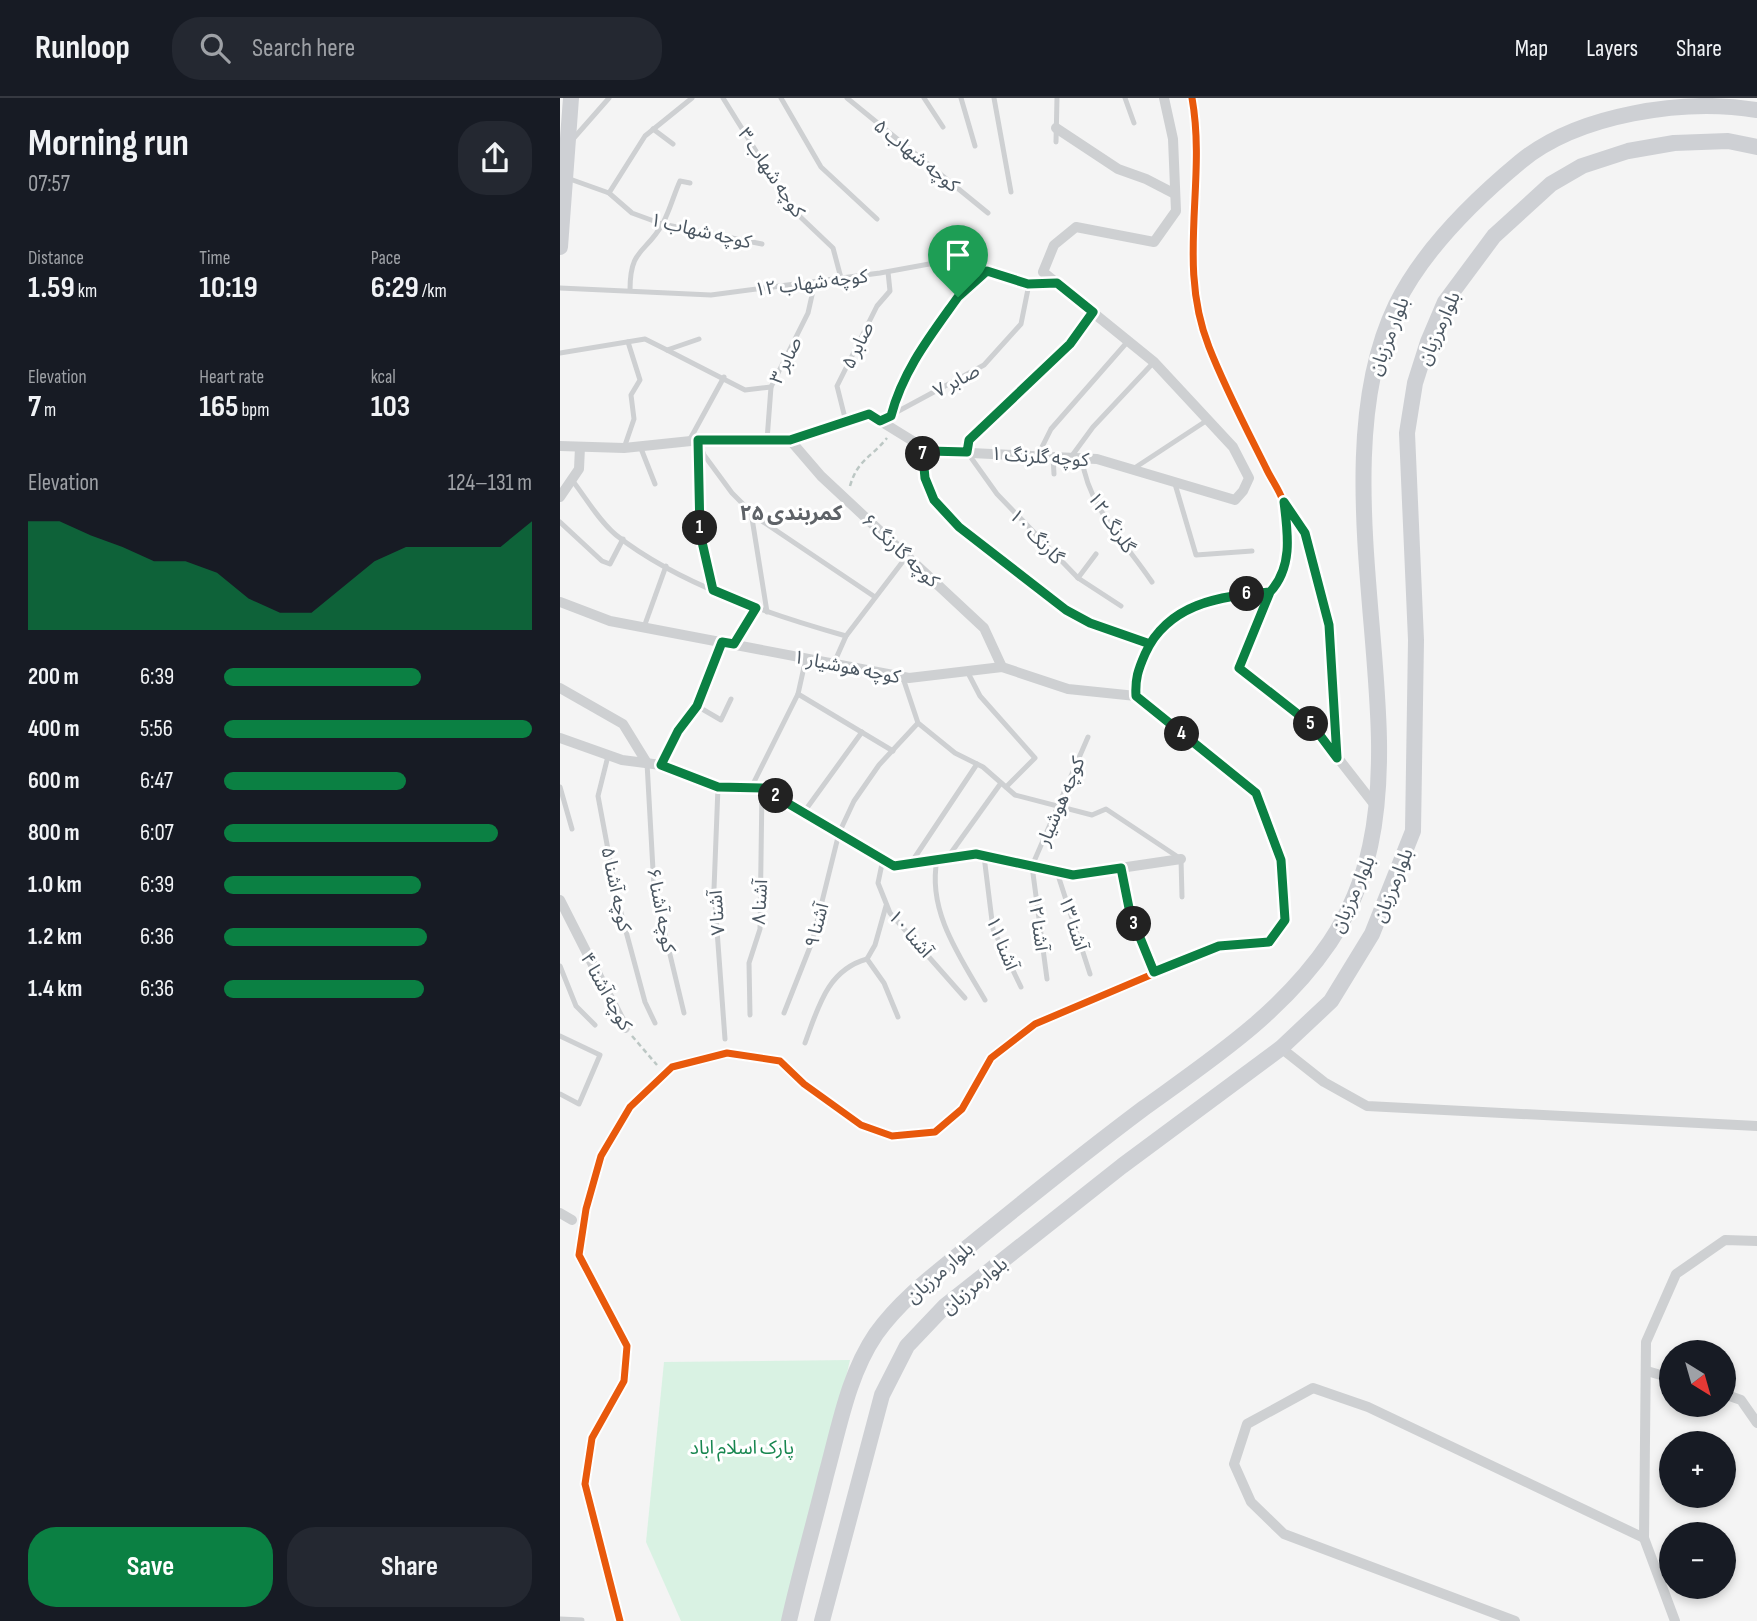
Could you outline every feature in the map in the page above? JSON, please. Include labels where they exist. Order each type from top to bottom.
[{"type":"main road","points":[[560,247],[571,98]]},
{"type":"main road","name":"بلوار مرزبان","points":[[789,1621],[847,1395],[875,1336],[912,1293],[1064,1168],[1247,1032],[1292,992],[1332,939],[1363,877],[1373,848],[1378,811],[1378,695],[1363,439],[1371,377],[1396,304],[1470,204],[1538,148],[1587,125],[1666,103],[1735,104],[1757,110]]},
{"type":"main road","name":"بلوارمرزبان","points":[[822,1621],[882,1395],[907,1346],[945,1306],[1122,1166],[1282,1048],[1331,1000],[1372,933],[1413,831],[1416,640],[1408,433],[1415,383],[1445,302],[1494,236],[1551,184],[1582,166],[1628,151],[1674,143],[1728,141],[1757,147]]},
{"type":"street","points":[[1164,98],[1173,139],[1176,211],[1154,242],[1100,234],[1076,227],[1054,244],[1043,272],[1154,362],[1206,421]]},
{"type":"street","points":[[1192,98],[1198,134],[1192,219],[1194,300],[1209,346],[1284,502],[1305,533],[1329,625],[1337,758]]},
{"type":"street","points":[[1056,128],[1118,169],[1175,194]]},
{"type":"street","points":[[560,446],[624,448],[693,441],[790,440],[869,414],[880,421]]},
{"type":"street","name":"کوچه گلرنگ ۱","points":[[880,421],[929,451],[1076,458],[1133,469],[1235,500],[1244,491],[1249,478],[1233,447],[1206,421]]},
{"type":"street","name":"کوچه گارنگ ۶","points":[[790,440],[847,500],[984,628],[1002,667]]},
{"type":"street","points":[[560,498],[579,470],[580,447]]},
{"type":"street","points":[[1284,502],[1289,538],[1285,565],[1278,583],[1270,592],[1239,668],[1313,726],[1378,811]]},
{"type":"street","points":[[620,1621],[585,1484],[592,1438],[624,1381],[627,1346],[579,1255],[586,1209],[601,1156],[630,1107],[672,1067],[727,1053],[780,1061],[804,1084],[861,1125],[892,1136],[935,1132],[962,1110],[991,1058],[1035,1024],[1219,946],[1269,942],[1285,920],[1281,860],[1256,793],[1136,696],[1135,677],[1158,630],[1181,611],[1228,595],[1270,592]]},
{"type":"street","name":"کوچه هوشیار ۱","points":[[560,602],[610,621],[902,677],[1002,667],[1068,689],[1136,696]]},
{"type":"street","points":[[560,688],[623,724],[647,763]]},
{"type":"street","points":[[560,738],[609,753],[622,760],[661,765],[718,787],[757,788],[894,866],[984,856],[1073,875],[1181,859]]},
{"type":"street","name":"کوچه آشنا ۴","points":[[560,901],[625,1028]]},
{"type":"street","points":[[1282,1048],[1324,1082],[1367,1106],[1757,1126]]},
{"type":"street","points":[[560,1213],[572,1220]]},
{"type":"street","points":[[1675,1621],[1644,1538],[1646,1342],[1676,1274],[1725,1240],[1757,1241]]},
{"type":"street","points":[[1647,1371],[1659,1374]]},
{"type":"street","points":[[1515,1621],[1284,1534],[1251,1502],[1234,1464],[1247,1424],[1313,1388],[1368,1407],[1644,1538]]},
{"type":"street","points":[[1736,1398],[1741,1400],[1757,1423]]},
{"type":"lane","points":[[569,144],[609,98]]},
{"type":"lane","points":[[609,193],[645,136],[692,98]]},
{"type":"lane","name":"کوچه شهاب ۳","points":[[723,98],[792,209],[833,248],[841,278]]},
{"type":"lane","points":[[781,98],[821,167],[877,219]]},
{"type":"lane","name":"کوچه شهاب ۵","points":[[848,98],[988,213]]},
{"type":"lane","points":[[924,98],[943,128]]},
{"type":"lane","points":[[961,98],[975,146]]},
{"type":"lane","points":[[994,98],[1011,192]]},
{"type":"lane","points":[[1056,142],[1057,98]]},
{"type":"lane","points":[[1125,98],[1134,123]]},
{"type":"lane","points":[[653,129],[673,144]]},
{"type":"lane","name":"کوچه شهاب ۱","points":[[565,175],[609,193],[632,213],[662,224],[762,244]]},
{"type":"lane","points":[[630,290],[630,267],[639,250],[662,224],[680,181],[690,183]]},
{"type":"lane","name":"کوچه شهاب ۱۲","points":[[560,288],[710,295],[888,272],[951,260],[1028,284],[1057,283]]},
{"type":"lane","points":[[891,416],[898,389],[919,351],[958,297],[987,271]]},
{"type":"lane","name":"صابر ۵","points":[[846,422],[837,386],[877,306],[890,291],[888,272]]},
{"type":"lane","name":"صابر ۳","points":[[767,440],[771,387],[808,313],[815,282]]},
{"type":"lane","name":"صابر ۷","points":[[880,421],[984,365],[1021,324],[1028,284]]},
{"type":"lane","points":[[967,452],[969,440],[1070,344],[1093,312]]},
{"type":"lane","points":[[560,353],[645,339],[745,390],[771,387]]},
{"type":"lane","points":[[667,350],[699,339]]},
{"type":"lane","points":[[1038,455],[1051,429],[1129,340]]},
{"type":"lane","points":[[624,448],[634,419],[631,395],[640,380],[628,342]]},
{"type":"lane","points":[[1076,458],[1093,427],[1154,362]]},
{"type":"lane","points":[[713,590],[700,533],[693,441],[724,377]]},
{"type":"lane","points":[[1133,469],[1206,421]]},
{"type":"lane","points":[[693,441],[732,493],[751,511],[875,597]]},
{"type":"lane","points":[[640,446],[654,484]]},
{"type":"lane","points":[[922,447],[925,478],[934,500],[959,527],[1066,610],[1090,623],[1150,644]]},
{"type":"lane","name":"گارنگ ۱۰","points":[[967,452],[997,494],[1078,578],[1121,606]]},
{"type":"lane","points":[[1053,456],[1054,474]]},
{"type":"lane","name":"گلرنگ ۱۲","points":[[1076,458],[1102,514],[1152,582]]},
{"type":"lane","points":[[1174,480],[1196,555],[1252,551]]},
{"type":"lane","points":[[572,481],[615,534],[666,566],[756,608],[846,636]]},
{"type":"lane","points":[[751,511],[767,612]]},
{"type":"lane","points":[[560,522],[602,561],[610,565],[623,540]]},
{"type":"lane","points":[[1078,578],[1096,554]]},
{"type":"lane","points":[[834,663],[846,636],[907,556]]},
{"type":"lane","points":[[644,627],[666,566]]},
{"type":"lane","points":[[734,644],[756,608]]},
{"type":"lane","points":[[661,765],[678,731],[697,706],[722,642]]},
{"type":"lane","points":[[757,788],[798,694],[806,658]]},
{"type":"lane","points":[[942,859],[1004,785],[1035,758],[980,696],[967,671]]},
{"type":"lane","points":[[902,677],[918,723],[955,753],[977,764],[1015,795],[1093,815],[1106,809],[1181,859],[1182,897]]},
{"type":"lane","points":[[798,694],[893,751]]},
{"type":"lane","points":[[697,706],[721,720],[731,699]]},
{"type":"lane","name":"آشنا ۹","points":[[784,1013],[812,942],[839,833],[854,801],[918,723]]},
{"type":"lane","points":[[804,813],[862,732]]},
{"type":"lane","name":"کوچه هوشیار","points":[[1032,866],[1088,737]]},
{"type":"lane","name":"کوچه آشنا ۵","points":[[609,753],[598,796],[617,898],[645,1002],[655,1023]]},
{"type":"lane","name":"کوچه آشنا ۶","points":[[647,763],[653,888],[684,1013]]},
{"type":"lane","points":[[911,863],[977,764]]},
{"type":"lane","points":[[560,787],[572,829]]},
{"type":"lane","name":"آشنا ۷","points":[[718,787],[714,889],[725,1039]]},
{"type":"lane","name":"آشنا ۸","points":[[750,1014],[749,963],[760,929],[757,788]]},
{"type":"lane","name":"آشنا ۱۱","points":[[984,856],[993,929],[1021,986]]},
{"type":"lane","name":"آشنا ۱۰","points":[[883,859],[878,883],[890,912],[946,972],[965,998]]},
{"type":"lane","name":"آشنا ۱۰","points":[[942,859],[934,876],[939,909],[950,939],[985,1000]]},
{"type":"lane","name":"آشنا ۱۲","points":[[1032,866],[1047,979]]},
{"type":"lane","points":[[1121,868],[1130,913],[1154,972]]},
{"type":"lane","name":"آشنا ۱۳","points":[[1058,872],[1090,974]]},
{"type":"lane","points":[[804,1043],[826,988],[850,964],[867,959],[875,945],[887,904]]},
{"type":"lane","points":[[867,959],[884,983],[898,1017]]},
{"type":"lane","points":[[560,966],[576,1006],[595,1025]]},
{"type":"lane","points":[[560,1036],[600,1055],[579,1104],[560,1094]]},
{"type":"lane","points":[[560,1619],[582,1620]]},
{"type":"path","points":[[847,500],[856,466],[875,453],[894,430]]},
{"type":"green space","name":"پارک اسلام اباد","points":[[850,1360],[790,1621],[681,1621],[646,1542],[664,1362]]},
{"type":"cycle path","points":[[620,1621],[585,1484],[592,1438],[624,1381],[627,1346],[579,1255],[586,1209],[601,1156],[630,1107],[672,1067],[727,1053],[780,1061],[804,1084],[861,1125],[892,1136],[935,1132],[962,1109],[991,1058],[1035,1024],[1219,946],[1269,942],[1285,921],[1281,860],[1256,793],[1136,696],[1138,675],[1145,654],[1167,623],[1197,605],[1232,596],[1270,592],[1282,572],[1288,549],[1288,524],[1281,497],[1222,378],[1199,316],[1193,254],[1196,129],[1192,98]]},
{"type":"district","name":"کمربندی ۲۵","points":[[791,513]]},
{"type":"route","points":[[958,297],[919,351],[898,389],[891,416],[880,421],[869,414],[790,440],[698,440],[700,533],[713,590],[756,608],[734,644],[722,642],[711,677],[697,706],[678,731],[661,765],[718,787],[733,785],[762,788],[894,866],[976,854],[1073,875],[1121,868],[1130,913],[1154,972],[1219,946],[1269,942],[1285,920],[1281,860],[1256,793],[1136,696],[1135,677],[1158,630],[1181,611],[1228,595],[1270,592],[1239,668],[1313,726],[1337,758],[1329,625],[1305,533],[1284,502],[1289,538],[1285,565],[1278,583],[1270,592],[1228,595],[1181,611],[1158,630],[1150,644],[1090,623],[1066,610],[1031,580],[959,527],[934,500],[925,478],[922,447],[929,451],[967,452],[969,440],[1050,365],[1070,344],[1093,312],[1057,283],[1028,284],[987,271],[958,297]]}]
